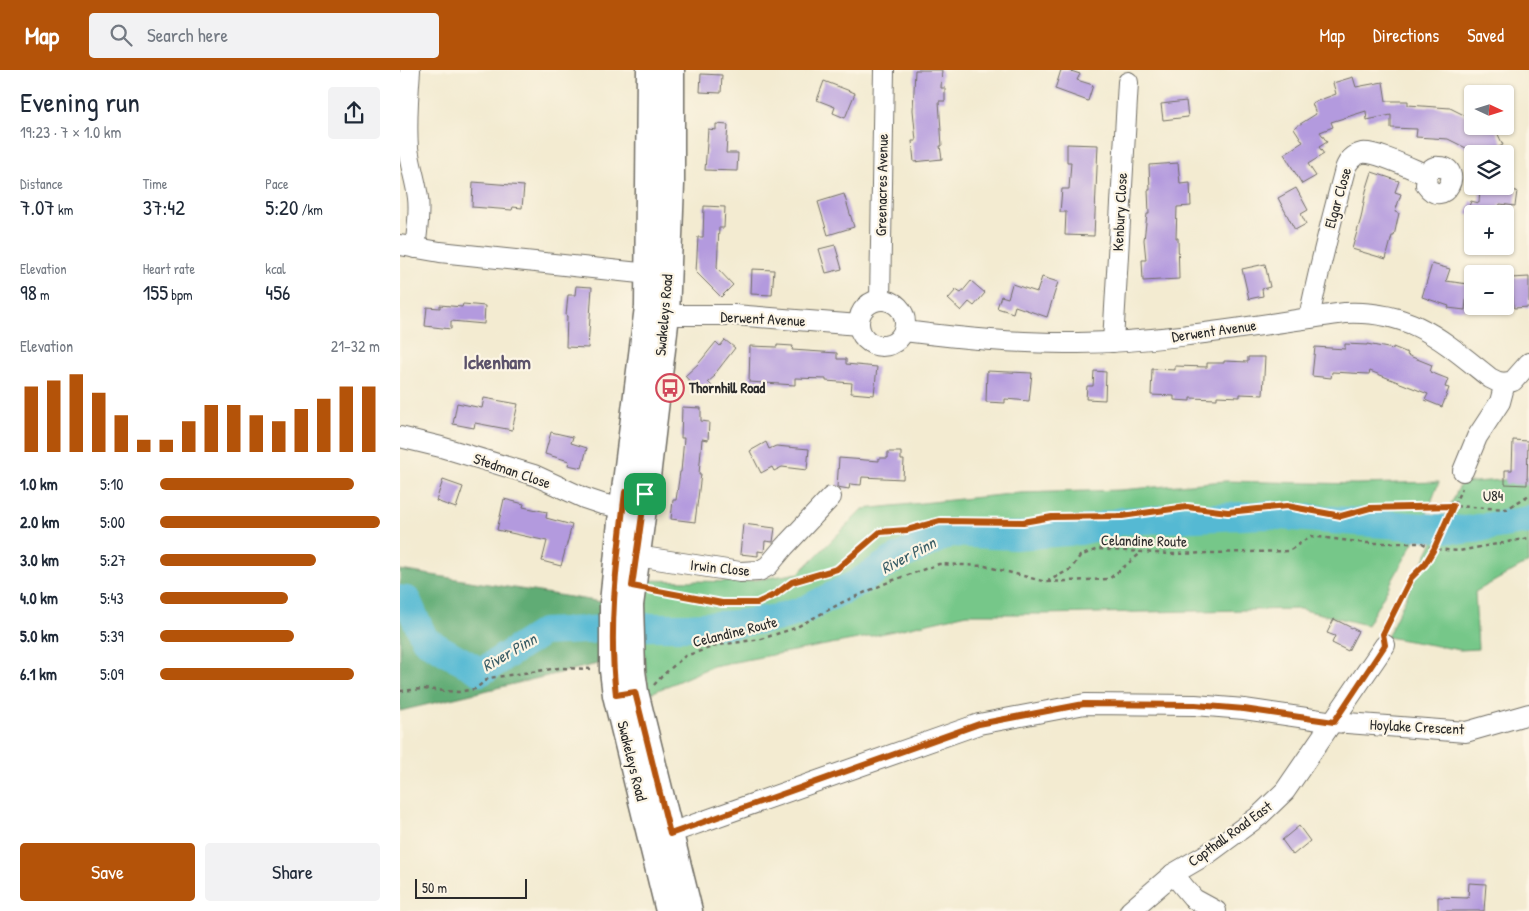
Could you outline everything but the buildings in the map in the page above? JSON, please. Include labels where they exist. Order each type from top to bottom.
[{"type":"main road","name":"Swakeleys Road","points":[[625,598],[637,556],[631,498],[666,315],[671,193],[661,118],[650,70]]},
{"type":"main road","name":"Swakeleys Road","points":[[669,911],[661,836],[623,672],[631,498],[647,318],[661,118],[671,70]]},
{"type":"main road","name":"Swakeleys Road","points":[[661,836],[689,911]]},
{"type":"street","points":[[410,70],[408,148],[418,198],[419,213],[408,247],[649,274]]},
{"type":"street","name":"Greenacres Avenue","points":[[880,300],[884,70]]},
{"type":"street","name":"Kenbury Close","points":[[1113,342],[1128,82]]},
{"type":"street","name":"Elgar Close","points":[[1309,318],[1316,281],[1344,169],[1349,160],[1357,155],[1368,153],[1427,175]]},
{"type":"street","points":[[880,300],[894,304],[904,316],[904,331],[900,338],[894,344],[886,346],[878,346],[864,338],[859,326],[860,317],[864,310],[869,304],[880,300]]},
{"type":"street","name":"Derwent Avenue","points":[[904,331],[998,342],[1113,342],[1176,337],[1359,312],[1399,318],[1426,330],[1490,378],[1505,383]]},
{"type":"street","name":"Derwent Avenue","points":[[666,315],[734,315],[859,326]]},
{"type":"street","points":[[1463,471],[1477,437],[1500,402],[1505,383],[1514,381],[1529,363]]},
{"type":"street","name":"Stedman Close","points":[[400,437],[441,447],[534,475],[584,498],[602,504],[631,498]]},
{"type":"street","name":"Irwin Close","points":[[637,556],[740,572],[759,571],[768,566],[784,546],[831,497]]},
{"type":"street","name":"Copthall Road East","points":[[1130,911],[1173,874],[1209,853],[1260,816],[1286,791],[1385,645]]},
{"type":"street","name":"Hoylake Crescent","points":[[661,836],[979,724],[1084,704],[1195,705],[1244,709],[1334,722],[1466,732],[1529,714]]},
{"type":"street","points":[[1173,874],[1194,899],[1216,911]]},
{"type":"path","points":[[1385,645],[1383,634],[1411,578],[1425,564],[1434,549],[1436,540],[1448,519],[1463,485],[1463,471]]},
{"type":"path","name":"U84","points":[[625,598],[757,603],[776,594],[792,582],[837,569],[880,532],[907,530],[940,521],[1023,522],[1052,517],[1122,516],[1187,507],[1228,512],[1287,506],[1341,516],[1370,508],[1453,506],[1507,509],[1529,495]]},
{"type":"path","name":"Celandine Route","points":[[400,691],[423,689],[458,692],[475,689],[489,678],[559,668],[623,672],[649,691],[663,675],[685,656],[719,646],[761,639],[795,628],[842,602],[891,581],[939,564],[985,566],[1046,582],[1071,569],[1080,556],[1098,550],[1171,554],[1289,551],[1311,536],[1366,543],[1422,543],[1434,549],[1459,551],[1529,538]]},
{"type":"path","points":[[1046,582],[1109,579],[1142,551]]},
{"type":"green space","points":[[1529,478],[1529,562],[1475,592],[1478,649],[1460,650],[1387,637],[1461,483]]},
{"type":"green space","points":[[1225,481],[1356,484],[1439,482],[1419,533],[1367,625],[1300,609],[967,614],[863,638],[713,666],[649,694],[642,639],[642,580],[743,582],[799,573],[863,509],[1020,493],[1120,490]]},
{"type":"green space","points":[[400,570],[602,602],[602,663],[400,711]]},
{"type":"waterway","name":"River Pinn","points":[[400,599],[407,600],[425,640],[481,672],[543,632],[735,624],[776,618],[804,610],[857,583],[891,561],[950,533],[1015,536],[1080,531],[1123,521],[1266,515],[1465,530],[1529,520]]},
{"type":"place","name":"Thornhill Road","points":[[670,388]]},
{"type":"district","name":"Ickenham","points":[[497,362]]},
{"type":"route","points":[[625,492],[645,494],[632,586],[722,603],[757,603],[776,594],[792,582],[837,569],[880,532],[907,530],[940,521],[1023,522],[1052,517],[1122,516],[1187,507],[1228,512],[1287,506],[1341,516],[1370,508],[1453,506],[1436,540],[1434,549],[1425,564],[1411,578],[1383,634],[1385,645],[1334,722],[1244,709],[1195,705],[1084,704],[1042,711],[979,724],[670,834],[635,692],[616,695],[613,670],[613,602],[625,492]]}]
